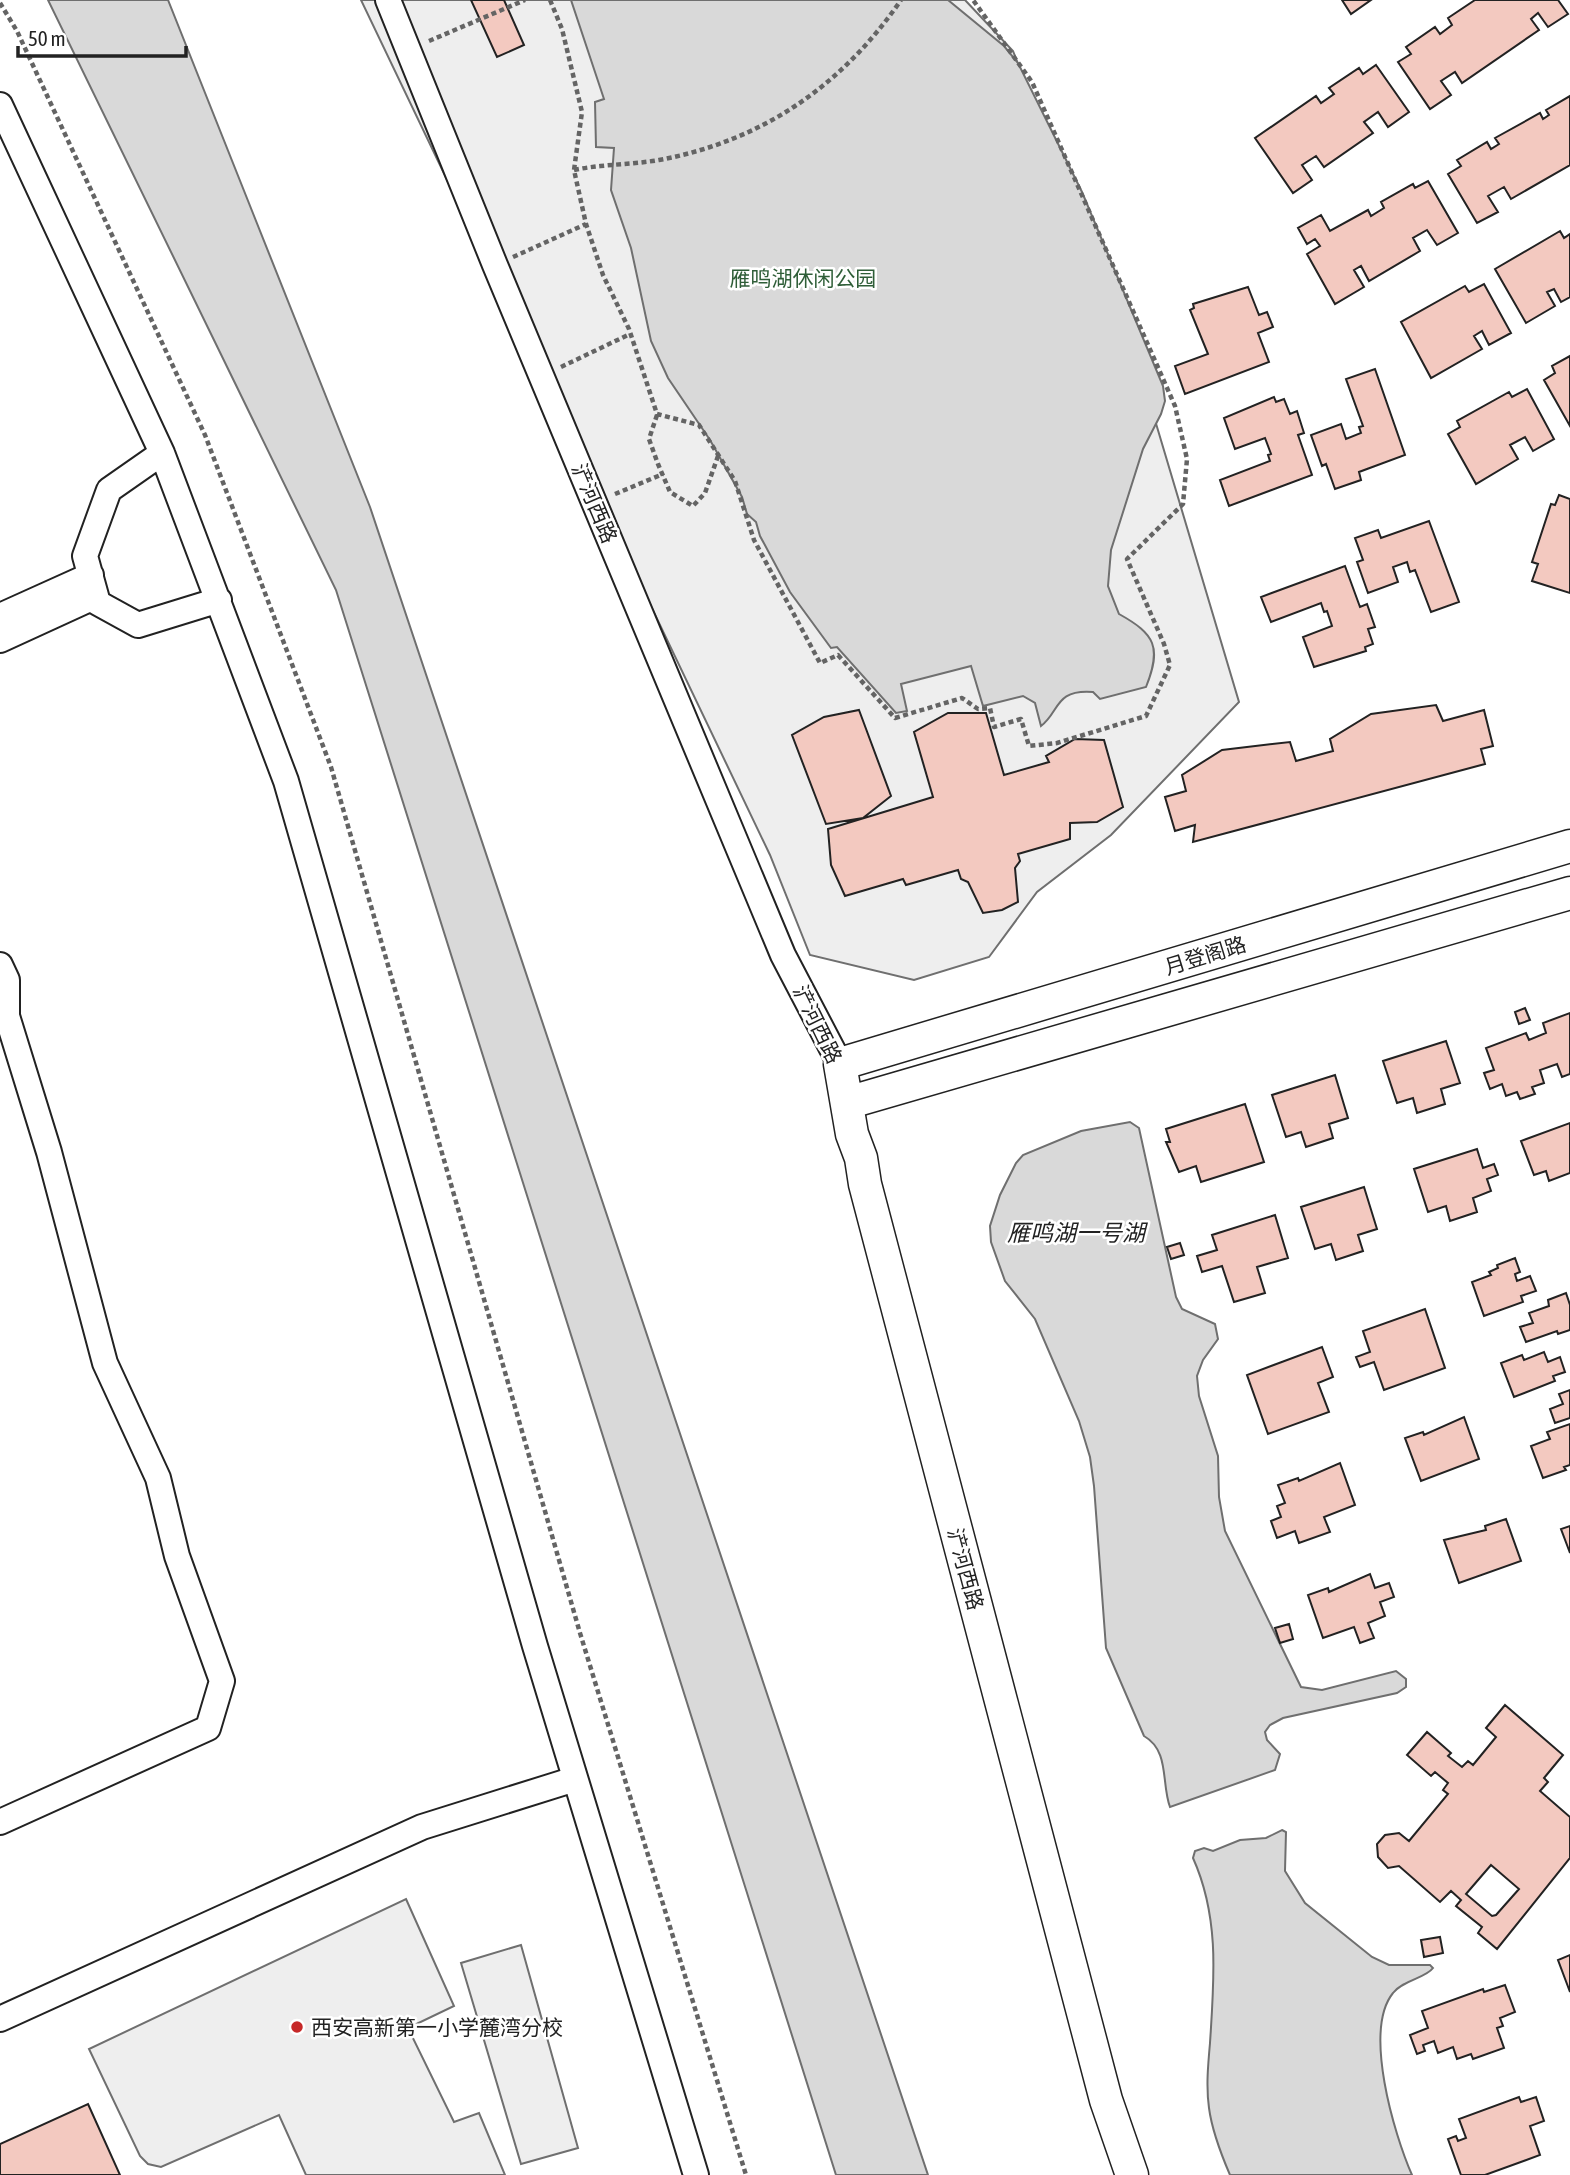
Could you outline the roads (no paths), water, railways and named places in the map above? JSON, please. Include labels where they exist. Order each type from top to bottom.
[{"type":"main road","name":"月登阁路","points":[[840,1064],[1570,846]]},
{"type":"main road","name":"月登阁路","points":[[847,1102],[1570,892]]},
{"type":"main road","name":"浐河西路","points":[[840,1064],[872,1211],[1106,2100],[1132,2175]]},
{"type":"street","name":"浐河西路","points":[[388,0],[495,265],[783,954],[840,1064]]},
{"type":"street","points":[[0,105],[162,453],[286,781],[575,1779],[696,2175]]},
{"type":"street","points":[[162,453],[109,490],[85,556],[98,603],[138,625],[219,600]]},
{"type":"street","points":[[0,616],[94,586]]},
{"type":"street","points":[[0,640],[94,586]]},
{"type":"street","points":[[0,965],[7,980],[8,1016],[49,1152],[105,1363],[158,1479],[177,1556],[222,1681],[208,1728],[0,1822]]},
{"type":"street","points":[[0,2019],[422,1828],[575,1779]]},
{"type":"water","points":[[48,0],[168,0],[370,507],[928,2175],[836,2175],[336,590]]},
{"type":"water","points":[[571,0],[948,0],[1004,46],[1018,63],[1082,192],[1163,386],[1165,401],[1161,414],[1143,449],[1111,550],[1108,586],[1119,614],[1141,628],[1152,643],[1154,662],[1146,687],[1100,699],[1093,692],[1071,694],[1064,698],[1041,726],[1035,703],[1023,696],[983,706],[971,666],[901,684],[907,711],[896,713],[837,647],[831,648],[790,592],[760,536],[756,522],[747,514],[742,497],[710,440],[668,378],[651,341],[631,248],[611,190],[614,148],[596,147],[595,102],[604,99]]},
{"type":"water","name":"雁鸣湖一号湖","points":[[1130,1122],[1139,1128],[1176,1297],[1182,1309],[1215,1324],[1218,1339],[1203,1360],[1197,1376],[1199,1396],[1218,1456],[1219,1497],[1225,1531],[1301,1687],[1322,1690],[1396,1671],[1406,1679],[1406,1687],[1397,1693],[1283,1718],[1270,1725],[1265,1732],[1267,1740],[1280,1754],[1275,1770],[1170,1807],[1158,1750],[1144,1736],[1106,1648],[1094,1486],[1090,1457],[1079,1421],[1035,1319],[1005,1281],[991,1242],[990,1226],[1000,1195],[1023,1155],[1081,1131]]},
{"type":"water","points":[[1282,1830],[1286,1832],[1285,1871],[1305,1903],[1372,1957],[1389,1965],[1430,1965],[1433,1968],[1393,1993],[1384,2010],[1381,2031],[1384,2082],[1397,2134],[1412,2175],[1230,2175],[1220,2151],[1210,2117],[1208,2092],[1213,1973],[1211,1926],[1208,1903],[1193,1858],[1195,1851],[1204,1848],[1213,1851],[1240,1840],[1266,1838]]},
{"type":"place","name":"西安高新第一小学麓湾分校","points":[[297,2027]]},
{"type":"park label","name":"雁鸣湖休闲公园","points":[[803,278]]}]
